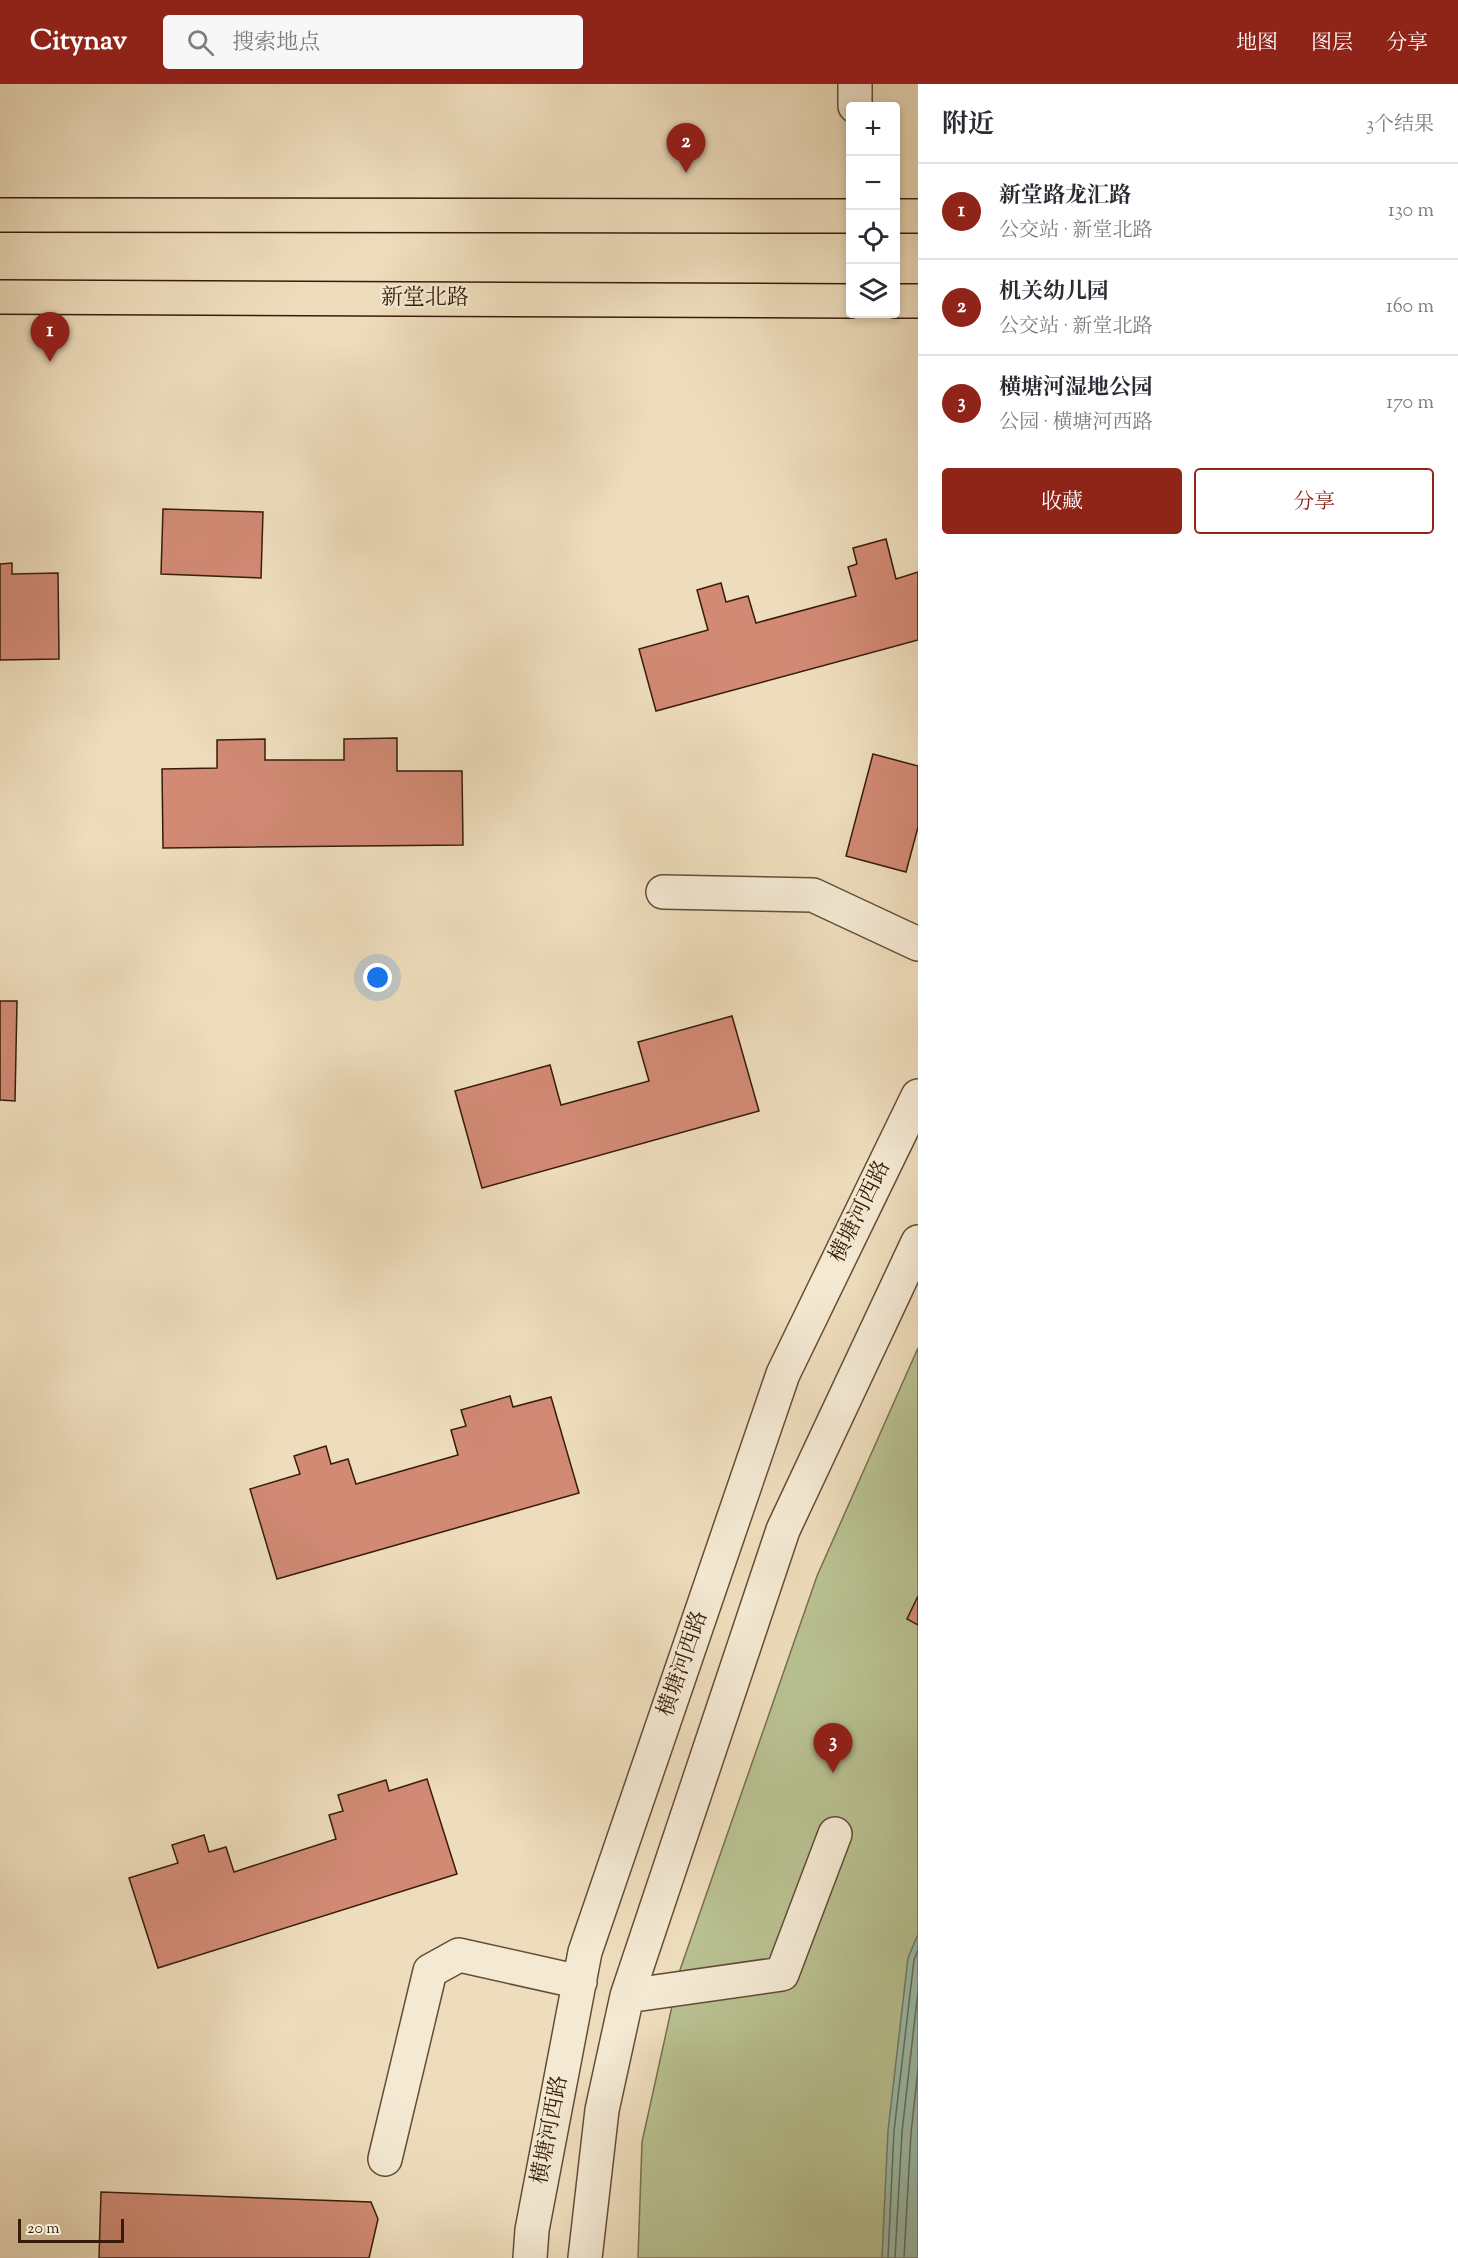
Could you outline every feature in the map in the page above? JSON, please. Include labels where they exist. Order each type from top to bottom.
[{"type":"main road","points":[[0,215],[846,216]]},
{"type":"main road","points":[[900,216],[918,216]]},
{"type":"main road","name":"新堂北路","points":[[0,297],[846,301]]},
{"type":"main road","points":[[900,301],[918,301]]},
{"type":"street","points":[[855,84],[855,102]]},
{"type":"street","points":[[663,892],[813,895],[918,944]]},
{"type":"street","name":"横塘河西路","points":[[530,2258],[532,2230],[585,1952],[783,1374],[918,1096]]},
{"type":"street","name":"横塘河西路","points":[[585,2258],[602,2110],[627,1996],[783,1530],[918,1242]]},
{"type":"street","points":[[627,1996],[782,1974],[835,1834]]},
{"type":"street","points":[[384,2159],[430,1971],[459,1955],[580,1982]]},
{"type":"shaded area","points":[[918,1348],[918,2258],[638,2258],[642,2142],[680,1970],[817,1576]]},
{"type":"water","points":[[918,1934],[918,2258],[882,2258],[888,2131],[908,1958]]},
{"type":"building","points":[[163,509],[263,512],[261,578],[161,574]]},
{"type":"building","points":[[886,539],[896,579],[918,572],[918,640],[656,711],[639,649],[708,630],[697,590],[721,583],[726,602],[748,596],[756,623],[856,596],[848,567],[857,564],[853,548]]},
{"type":"building","points":[[12,563],[12,574],[58,573],[59,659],[0,660],[0,564]]},
{"type":"building","points":[[397,738],[397,771],[462,771],[463,845],[163,848],[162,769],[217,768],[217,740],[265,739],[265,760],[344,760],[344,739]]},
{"type":"building","points":[[873,754],[918,766],[918,827],[906,872],[846,856]]},
{"type":"building","points":[[0,1001],[17,1001],[15,1101],[0,1100]]},
{"type":"building","points":[[732,1016],[759,1111],[482,1188],[455,1091],[550,1065],[561,1105],[649,1081],[638,1042]]},
{"type":"building","points":[[510,1396],[513,1407],[551,1397],[579,1493],[277,1579],[250,1489],[300,1474],[294,1456],[326,1446],[331,1464],[348,1459],[356,1484],[458,1455],[451,1430],[466,1426],[461,1410]]},
{"type":"building","points":[[918,1596],[918,1625],[907,1619]]},
{"type":"building","points":[[427,1779],[457,1874],[158,1968],[129,1878],[178,1863],[172,1845],[204,1835],[209,1852],[226,1847],[234,1872],[336,1839],[329,1815],[343,1811],[338,1795],[386,1780],[389,1791]]},
{"type":"building","points":[[101,2192],[371,2202],[378,2219],[369,2258],[99,2258]]},
{"type":"place","name":"机关幼儿园","points":[[686,173]]},
{"type":"place","name":"新堂路龙汇路","points":[[50,362]]},
{"type":"place","name":"横塘河湿地公园","points":[[833,1773]]}]
